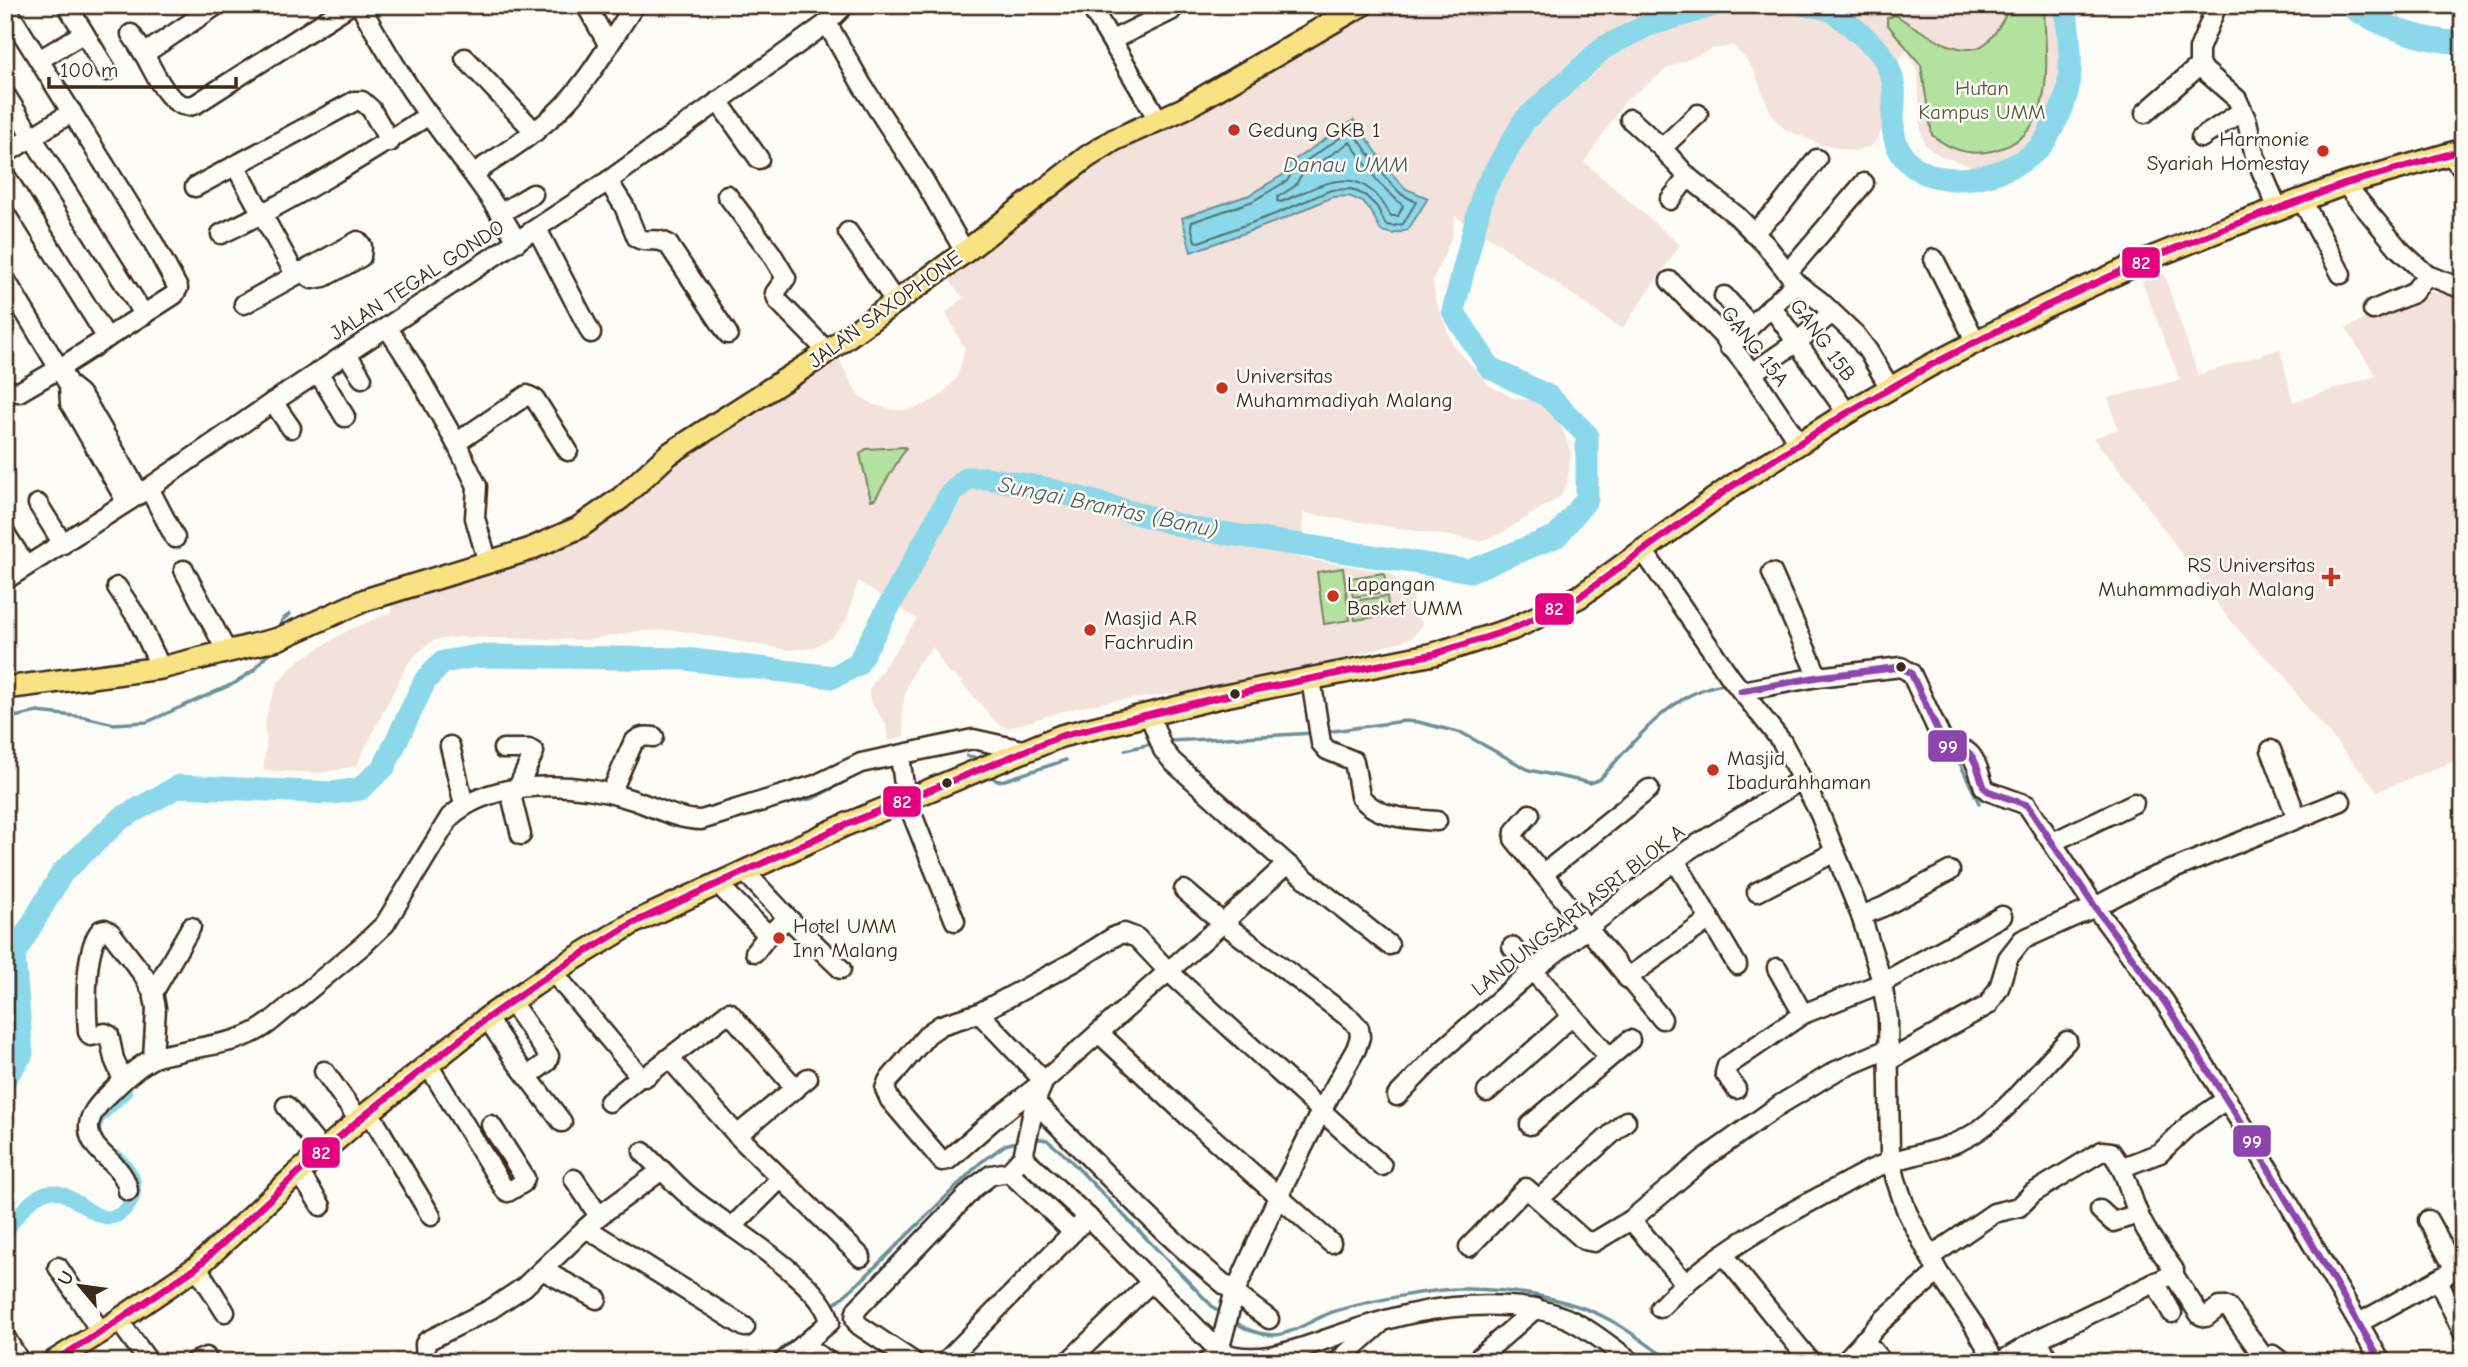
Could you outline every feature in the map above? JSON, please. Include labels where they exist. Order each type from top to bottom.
[{"type":"main road","name":"JALAN SAXOPHONE","points":[[5,688],[161,668],[273,641],[354,604],[397,588],[488,563],[554,540],[578,528],[621,498],[669,454],[814,360],[965,252],[1087,157],[1114,140],[1160,121],[1363,5]]},
{"type":"main road","points":[[52,1362],[119,1321],[197,1267],[364,1116],[487,1018],[553,972],[633,923],[906,799],[1061,736],[1149,713],[1434,654],[1512,629],[1579,597],[1731,486],[1847,413],[2044,307],[2146,260],[2345,184],[2458,157]]},
{"type":"street","points":[[67,5],[107,71]]},
{"type":"street","points":[[144,54],[217,5]]},
{"type":"street","points":[[360,5],[405,81],[474,173],[517,242]]},
{"type":"street","points":[[586,5],[608,44]]},
{"type":"street","points":[[474,173],[535,132],[565,104],[635,5]]},
{"type":"street","name":"JALAN TEGAL GONDO","points":[[5,580],[608,181],[827,23],[845,5]]},
{"type":"street","points":[[1090,5],[1160,121]]},
{"type":"street","points":[[1112,40],[1171,11],[1176,5]]},
{"type":"street","points":[[2145,113],[2199,66],[2199,49],[2217,5]]},
{"type":"street","points":[[5,6],[177,283],[177,292],[174,295],[61,368],[19,392],[5,389]]},
{"type":"street","points":[[131,34],[174,101],[191,106],[337,8]]},
{"type":"street","points":[[827,23],[965,252]]},
{"type":"street","points":[[39,60],[84,33]]},
{"type":"street","points":[[465,58],[535,132]]},
{"type":"street","points":[[2199,66],[2237,99],[2247,121],[2255,156],[2278,209]]},
{"type":"street","points":[[5,94],[144,315]]},
{"type":"street","points":[[195,187],[355,101],[367,103],[390,142]]},
{"type":"street","points":[[718,101],[759,159]]},
{"type":"street","points":[[2201,138],[2242,111]]},
{"type":"street","points":[[5,154],[72,112]]},
{"type":"street","points":[[1662,148],[1698,114]]},
{"type":"street","points":[[220,234],[262,215],[390,142],[429,115]]},
{"type":"street","points":[[1630,119],[1662,148],[1688,177],[1737,216],[1792,277],[1855,334],[1890,388]]},
{"type":"street","points":[[1754,233],[1779,208],[1817,159]]},
{"type":"street","points":[[235,165],[298,273],[244,304]]},
{"type":"street","points":[[5,175],[107,338]]},
{"type":"street","points":[[1670,200],[1688,177]]},
{"type":"street","points":[[608,181],[624,206],[637,238],[655,238],[668,244],[728,334]]},
{"type":"street","points":[[1771,306],[1864,183]]},
{"type":"street","points":[[2345,184],[2399,248],[2427,275],[2463,289]]},
{"type":"street","points":[[501,213],[533,194]]},
{"type":"street","points":[[727,195],[771,253],[786,278],[775,293],[778,301],[826,350]]},
{"type":"street","points":[[2302,200],[2341,274]]},
{"type":"street","points":[[537,229],[591,333]]},
{"type":"street","points":[[849,232],[895,301]]},
{"type":"street","points":[[1934,259],[1976,342]]},
{"type":"street","points":[[2372,310],[2413,293],[2427,275]]},
{"type":"street","points":[[5,279],[69,385],[88,405],[138,494],[175,538]]},
{"type":"street","name":"GANG 15A","points":[[1670,281],[1717,330],[1752,373],[1799,443]]},
{"type":"street","points":[[1724,296],[1750,325]]},
{"type":"street","name":"GANG 15B","points":[[1729,346],[1771,306],[1847,413]]},
{"type":"street","points":[[1752,373],[1797,342],[1832,313]]},
{"type":"street","points":[[387,327],[421,380],[477,486],[475,519],[488,563]]},
{"type":"street","points":[[347,354],[362,378]]},
{"type":"street","points":[[318,372],[345,417]]},
{"type":"street","points":[[456,443],[527,395],[535,399],[568,451]]},
{"type":"street","points":[[273,402],[291,428]]},
{"type":"street","points":[[38,504],[63,544]]},
{"type":"street","points":[[5,533],[26,566]]},
{"type":"street","points":[[1642,549],[1737,685],[1782,741],[1819,812],[1861,916],[1882,983],[1890,1054],[1891,1163],[1907,1212],[1934,1264],[1997,1362],[2038,1339],[2173,1274]]},
{"type":"street","points":[[184,570],[227,652]]},
{"type":"street","points":[[1772,573],[1816,673]]},
{"type":"street","points":[[117,587],[138,620],[161,668]]},
{"type":"street","points":[[1737,685],[1816,673],[1901,667],[1911,673],[1944,744],[1952,749],[1963,750],[1971,756],[1988,790],[2028,805],[2095,907],[2164,1001],[2227,1098],[2381,1362]]},
{"type":"street","points":[[1311,680],[1323,747],[1354,761],[1360,796],[1368,804],[1389,815],[1437,821]]},
{"type":"street","points":[[1149,713],[1163,750],[1173,762],[1287,864],[1389,945]]},
{"type":"street","points":[[611,793],[634,743],[643,736],[654,737]]},
{"type":"street","points":[[128,1191],[123,1173],[95,1144],[88,1127],[99,1104],[123,1080],[153,1058],[240,1039],[256,1033],[269,1023],[363,945],[385,923],[450,817],[464,805],[488,795],[514,799],[569,786],[611,793],[672,814],[701,820],[815,785],[861,763],[973,739],[1023,750]]},
{"type":"street","points":[[450,746],[452,764],[464,805]]},
{"type":"street","points":[[503,749],[529,749],[534,752],[514,799],[521,835]]},
{"type":"street","points":[[2271,750],[2297,818]]},
{"type":"street","points":[[900,756],[906,799],[955,921]]},
{"type":"street","name":"LANDUNGSARI ASRI BLOK A","points":[[1397,1096],[1443,1049],[1532,970],[1675,860],[1801,780]]},
{"type":"street","points":[[1543,874],[1649,789]]},
{"type":"street","points":[[1469,1247],[1524,1189],[1528,1189],[1589,1242],[1594,1242],[1631,1220],[1687,1172],[1781,1104],[1836,1071],[1890,1054],[1988,1005],[1999,988],[2008,958],[2022,940],[2144,881],[2341,801]]},
{"type":"street","points":[[2053,842],[2134,803]]},
{"type":"street","points":[[1530,814],[1513,835],[1514,839],[1662,1019]]},
{"type":"street","points":[[1757,892],[1835,852]]},
{"type":"street","points":[[1675,860],[1737,965]]},
{"type":"street","points":[[1287,864],[1223,923],[1168,971],[1099,1033],[948,1160],[940,1160],[890,1100],[885,1089],[888,1081],[929,1034],[941,1025],[979,1013],[1124,933],[1137,938],[1168,971],[1382,1166]]},
{"type":"street","points":[[1861,916],[1885,906],[1950,870]]},
{"type":"street","points":[[744,872],[841,968]]},
{"type":"street","points":[[719,885],[768,935]]},
{"type":"street","points":[[1184,890],[1359,1028],[1360,1037],[1278,1197],[1234,1297],[1213,1357]]},
{"type":"street","points":[[1736,1089],[1725,1073],[1727,1066],[1803,1014],[1882,983],[2002,916]]},
{"type":"street","points":[[755,952],[768,935],[788,918]]},
{"type":"street","points":[[1627,978],[1710,919]]},
{"type":"street","points":[[153,993],[191,927]]},
{"type":"street","points":[[123,1080],[114,1059],[109,1035],[91,1036],[88,1032],[86,1015],[90,957],[95,939],[101,930],[105,929],[111,933],[145,976],[153,993],[156,1008],[153,1058]]},
{"type":"street","points":[[1512,947],[1609,1057]]},
{"type":"street","points":[[1777,968],[1803,1014]]},
{"type":"street","points":[[553,972],[641,1076]]},
{"type":"street","points":[[511,1002],[549,1056],[547,1062],[528,1076]]},
{"type":"street","points":[[609,1102],[729,1012],[802,1083],[737,1135]]},
{"type":"street","points":[[979,1013],[1044,1081]]},
{"type":"street","points":[[1487,1091],[1572,1016]]},
{"type":"street","points":[[487,1018],[562,1122]]},
{"type":"street","points":[[1099,1033],[1331,1243]]},
{"type":"street","points":[[1530,1125],[1630,1040]]},
{"type":"street","points":[[1660,1308],[1723,1254],[1769,1224],[1878,1166],[1952,1144],[1973,1134],[2002,1110],[2067,1041]]},
{"type":"street","points":[[669,1058],[737,1135],[861,1258]]},
{"type":"street","points":[[428,1065],[508,1192],[523,1183],[525,1178],[491,1125]]},
{"type":"street","points":[[324,1071],[364,1116],[431,1216]]},
{"type":"street","points":[[914,1362],[860,1326],[855,1320],[857,1309],[975,1188],[991,1175],[1009,1172],[1023,1155],[1033,1109],[1044,1081]]},
{"type":"street","points":[[2123,1167],[2160,1153],[2189,1125],[2227,1098]]},
{"type":"street","points":[[286,1106],[323,1152]]},
{"type":"street","points":[[1033,1109],[1234,1297],[1269,1320]]},
{"type":"street","points":[[1539,1199],[1626,1121]]},
{"type":"street","points":[[1844,1362],[1934,1264],[1994,1213],[2019,1207],[2033,1193],[2102,1151],[2111,1152],[2123,1167],[2138,1214],[2147,1232],[2174,1270],[2173,1274],[2200,1315],[2206,1317],[2219,1307],[2228,1307],[2269,1361]]},
{"type":"street","points":[[643,1153],[694,1200],[785,1267],[827,1311],[827,1326],[783,1362]]},
{"type":"street","points":[[1023,1155],[1088,1217],[1150,1283],[1213,1357]]},
{"type":"street","points":[[426,1362],[427,1341],[491,1309],[524,1287],[593,1222],[661,1170]]},
{"type":"street","points":[[299,1172],[321,1206]]},
{"type":"street","points":[[1009,1172],[1073,1232]]},
{"type":"street","points":[[574,1178],[593,1222],[744,1327]]},
{"type":"street","points":[[732,1227],[780,1179]]},
{"type":"street","points":[[2100,1210],[2113,1222],[2138,1214]]},
{"type":"street","points":[[945,1362],[1088,1217]]},
{"type":"street","points":[[1631,1220],[1686,1284]]},
{"type":"street","points":[[2358,1323],[2451,1272],[2453,1267],[2428,1220]]},
{"type":"street","points":[[1723,1254],[1811,1362]]},
{"type":"street","points":[[58,1267],[101,1332]]},
{"type":"street","points":[[197,1267],[225,1312]]},
{"type":"street","points":[[544,1271],[597,1299]]},
{"type":"street","points":[[2438,1280],[2463,1332]]},
{"type":"street","points":[[2155,1282],[2172,1313]]},
{"type":"street","points":[[1068,1362],[1150,1283]]},
{"type":"street","points":[[1213,1357],[1256,1358],[1289,1352],[1388,1317],[1445,1306],[1481,1304],[1536,1308],[1567,1318],[1622,1359]]},
{"type":"street","points":[[1474,1362],[1536,1308]]},
{"type":"street","points":[[1337,1362],[1388,1317]]},
{"type":"street","points":[[119,1321],[149,1362]]},
{"type":"street","points":[[5,1337],[20,1362]]},
{"type":"street","points":[[2038,1339],[2049,1362]]},
{"type":"street","points":[[1864,1340],[1882,1362]]},
{"type":"street","points":[[803,1345],[830,1362]]},
{"type":"shaded area","name":"Universitas Muhammadiyah Malang","points":[[1372,5],[2056,5],[2060,63],[2048,116],[2037,135],[2017,152],[1984,168],[1944,157],[1925,144],[1921,131],[1918,72],[1907,51],[1887,71],[1883,128],[1873,145],[1855,151],[1822,145],[1785,129],[1772,116],[1754,71],[1733,46],[1712,49],[1668,68],[1626,100],[1584,162],[1680,245],[1622,329],[1455,216],[1452,236],[1433,280],[1435,300],[1453,345],[1489,385],[1515,399],[1545,400],[1553,405],[1571,452],[1567,483],[1561,496],[1503,532],[1481,541],[1303,513],[1301,558],[1390,573],[1414,595],[1411,608],[1423,624],[1412,638],[1339,660],[1225,688],[1104,702],[1008,728],[994,720],[954,674],[949,674],[933,647],[917,664],[907,686],[902,711],[904,736],[888,742],[886,725],[870,700],[869,689],[917,619],[858,581],[847,619],[832,637],[812,648],[788,650],[676,630],[638,631],[587,640],[459,637],[434,640],[408,663],[356,766],[320,773],[263,770],[267,739],[264,730],[268,707],[278,683],[298,661],[347,631],[392,612],[390,599],[537,552],[834,350],[858,395],[874,405],[908,410],[939,397],[957,378],[965,349],[946,313],[963,298],[944,273],[1086,170]]},
{"type":"shaded area","name":"RS Universitas Muhammadiyah Malang","points":[[2163,271],[2198,375],[2280,349],[2293,402],[2376,376],[2346,328],[2427,291],[2463,298],[2463,817],[2459,819],[2455,761],[2378,791],[2303,703],[2284,674],[2248,641],[2222,610],[2130,482],[2093,438],[2118,429],[2108,398],[2180,380],[2142,282]]},
{"type":"green space","name":"Hutan Kampus UMM","points":[[2011,5],[2044,5],[2046,70],[2039,112],[2029,129],[2014,143],[1984,152],[1953,148],[1932,135],[1921,65],[1887,24],[1887,18],[1895,15],[1953,46],[1976,48],[1994,35]]},
{"type":"green space","points":[[906,448],[875,499],[871,500],[860,454],[866,449]]},
{"type":"green space","name":"Lapangan Basket UMM","points":[[1343,568],[1350,620],[1324,624],[1317,572]]},
{"type":"green space","points":[[1384,573],[1387,592],[1353,597],[1350,578]]},
{"type":"green space","points":[[1387,596],[1389,615],[1355,620],[1353,601]]},
{"type":"water","name":"Danau UMM","points":[[1354,120],[1391,173],[1406,189],[1428,198],[1408,230],[1393,234],[1381,231],[1363,202],[1349,196],[1332,197],[1281,220],[1191,252],[1182,218],[1249,195],[1283,175],[1290,163]]},
{"type":"waterway","name":"Sungai Brantas (Banu)","points":[[5,1078],[22,1054],[14,955],[62,873],[120,819],[179,786],[332,793],[360,789],[384,767],[425,681],[443,662],[477,656],[685,659],[833,677],[857,665],[950,495],[967,478],[987,478],[1044,488],[1190,528],[1470,571],[1557,536],[1587,499],[1587,435],[1548,396],[1490,368],[1453,311],[1484,190],[1524,121],[1603,48],[1646,26],[1714,5]]},
{"type":"waterway","name":"Sungai Brantas (Banu)","points":[[1806,5],[1832,11],[1880,53],[1893,84],[1893,130],[1897,146],[1914,167],[1931,175],[1950,179],[1970,178],[2010,168],[2027,158],[2046,140],[2064,102],[2070,75],[2065,5]]},
{"type":"waterway","name":"Sungai Brantas (Banu)","points":[[2348,5],[2403,31],[2449,42],[2463,42]]},
{"type":"waterway","points":[[278,631],[282,620],[290,614]]},
{"type":"waterway","points":[[5,719],[37,712],[84,717],[114,724],[147,722],[235,683],[254,670],[270,651]]},
{"type":"waterway","points":[[1326,732],[1404,721],[1418,722],[1462,733],[1529,770],[1591,783],[1600,779],[1641,734],[1672,706],[1707,688],[1726,684]]},
{"type":"waterway","points":[[1170,741],[1315,733]]},
{"type":"waterway","points":[[1125,750],[1151,744]]},
{"type":"waterway","points":[[1956,755],[1979,803]]},
{"type":"waterway","points":[[967,756],[974,757],[978,762]]},
{"type":"waterway","points":[[987,773],[997,781],[1005,780],[1066,760]]},
{"type":"waterway","points":[[771,807],[814,798],[867,770]]},
{"type":"waterway","points":[[678,825],[704,829],[730,820]]},
{"type":"waterway","points":[[94,1128],[98,1118],[125,1092]]},
{"type":"waterway","points":[[1034,1138],[1047,1140],[1066,1156],[1214,1308],[1224,1314]]},
{"type":"waterway","points":[[830,1308],[862,1280],[980,1163],[1005,1145],[1020,1141]]},
{"type":"waterway","points":[[5,1234],[29,1203],[47,1192],[67,1196],[97,1214],[116,1216],[131,1202],[134,1184],[130,1172],[117,1157]]},
{"type":"waterway","points":[[1233,1321],[1257,1333],[1279,1335],[1332,1312],[1378,1301],[1445,1290],[1497,1290],[1556,1300],[1593,1312],[1626,1330],[1672,1362]]},
{"type":"waterway","points":[[768,1362],[802,1335]]},
{"type":"transit line","name":"82","points":[[53,1362],[197,1267],[359,1120],[487,1018],[553,972],[633,923],[845,825],[1061,736],[1220,697],[1434,654],[1512,629],[1579,597],[1732,486],[1847,413],[1929,366],[2044,307],[2146,260],[2223,229],[2345,184],[2463,150]]},
{"type":"transit line","name":"99","points":[[1741,691],[1818,677],[1901,667],[1911,673],[1944,744],[1969,754],[1988,791],[2027,805],[2095,907],[2164,1001],[2247,1132],[2381,1362]]},
{"type":"place","name":"Gedung GKB 1","points":[[1234,130]]},
{"type":"place","name":"Harmonie Syariah Homestay","points":[[2323,151]]},
{"type":"place","name":"Universitas Muhammadiyah Malang","points":[[1222,388]]},
{"type":"place","name":"RS Universitas Muhammadiyah Malang","points":[[2331,577]]},
{"type":"place","name":"Lapangan Basket UMM","points":[[1333,596]]},
{"type":"place","name":"Masjid A.R Fachrudin","points":[[1090,630]]},
{"type":"place","name":"Masjid Ibadurahhaman","points":[[1713,770]]},
{"type":"place","name":"Hotel UMM Inn Malang","points":[[779,938]]}]
